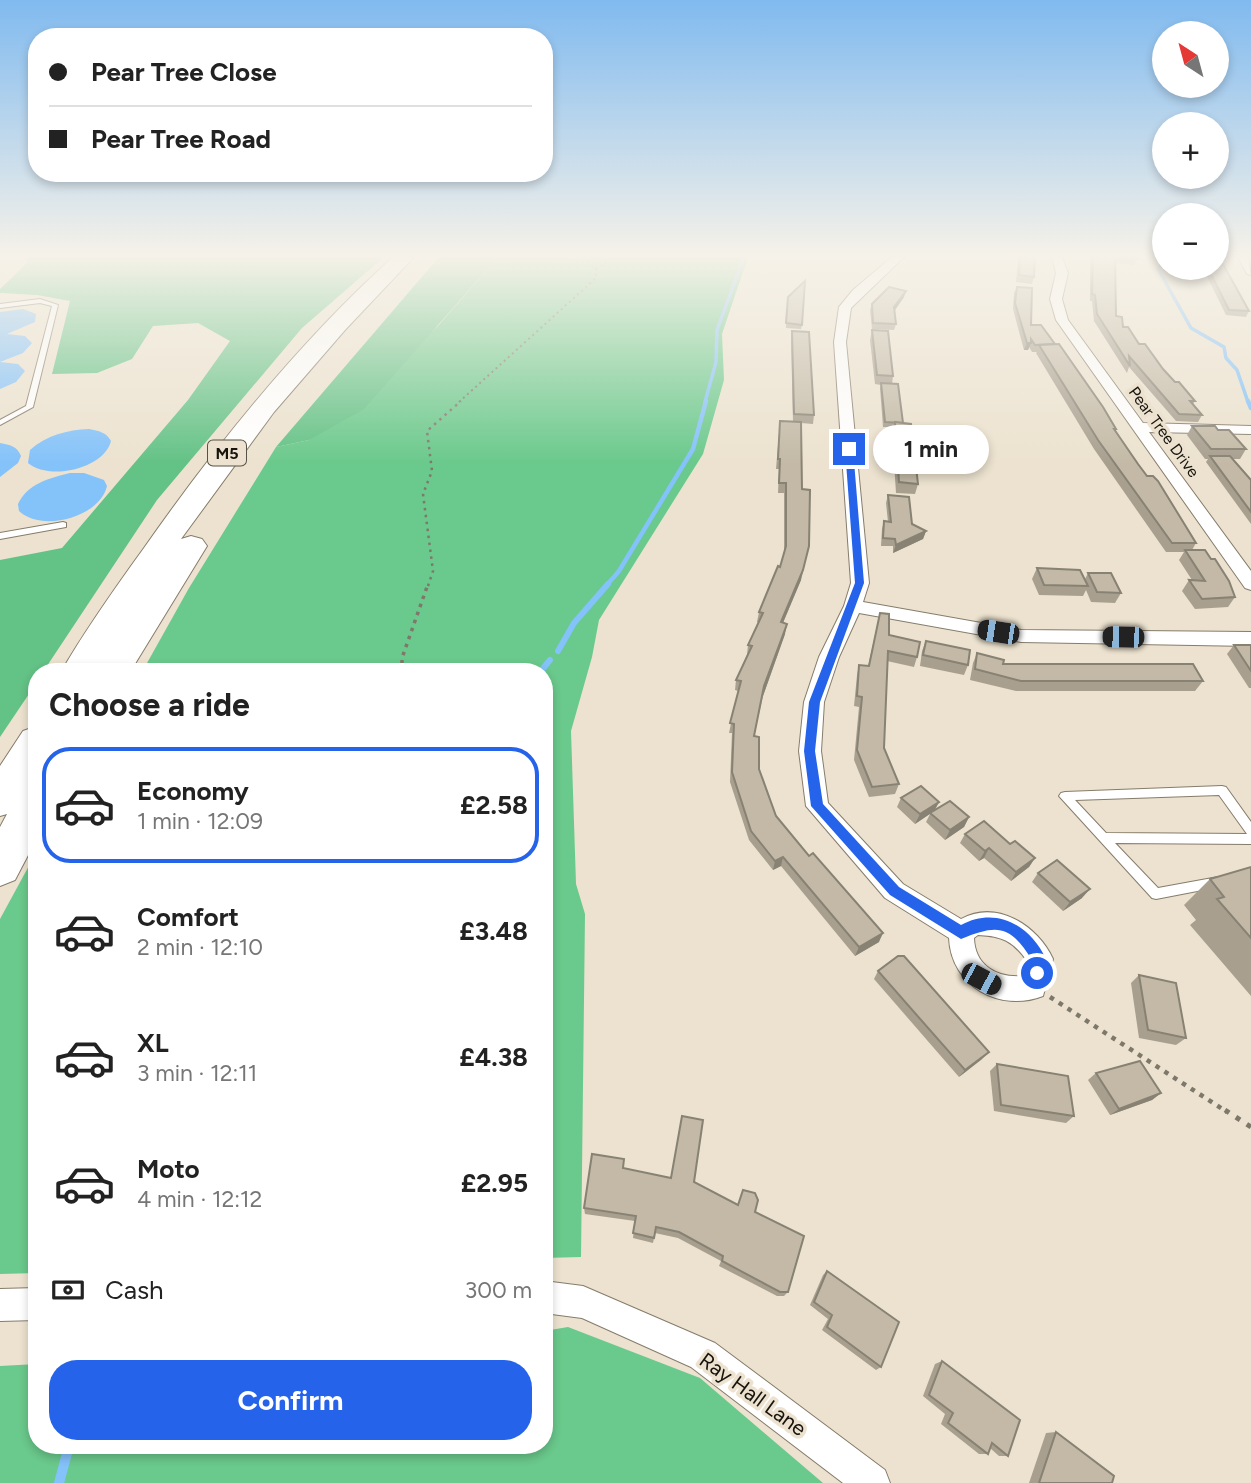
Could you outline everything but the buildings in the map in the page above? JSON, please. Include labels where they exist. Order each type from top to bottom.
[{"type":"highway","name":"M5","points":[[85,663],[135,582],[218,465],[292,373],[337,326]]},
{"type":"highway","name":"M5","points":[[118,663],[243,468],[358,326]]},
{"type":"highway","points":[[0,800],[28,755]]},
{"type":"highway","points":[[0,867],[28,815]]},
{"type":"street","points":[[842,326],[840,342],[860,583],[853,606],[829,657],[814,702],[810,751],[817,806],[894,891],[961,932]]},
{"type":"street","name":"Pear Tree Drive","points":[[1066,326],[1251,584]]},
{"type":"street","points":[[1139,427],[1251,430]]},
{"type":"street","points":[[853,606],[1021,636],[1251,639]]},
{"type":"street","points":[[975,924],[1003,924],[1025,937],[1040,959],[1034,987],[1017,992],[999,988],[981,979],[968,964],[960,947],[961,932],[975,924]]},
{"type":"street","name":"Ray Hall Lane","points":[[553,1298],[583,1303],[703,1356],[872,1483]]},
{"type":"street","points":[[0,1305],[28,1304]]},
{"type":"lane","points":[[0,423],[29,407],[50,326]]},
{"type":"lane","points":[[0,536],[63,525]]},
{"type":"lane","points":[[1237,879],[1156,894],[1065,796],[1222,790],[1251,831]]},
{"type":"lane","points":[[1103,838],[1251,839]]},
{"type":"path","points":[[402,663],[433,571],[423,494],[432,471],[427,431],[543,326]]},
{"type":"path","points":[[1034,987],[1251,1127]]},
{"type":"green space","points":[[64,326],[153,326],[132,359],[97,373],[52,374]]},
{"type":"green space","points":[[204,326],[304,326],[157,500],[49,663],[28,663],[28,695],[0,737],[0,560],[62,548],[188,400],[230,341]]},
{"type":"green space","points":[[380,326],[437,326],[364,409],[309,440],[276,447]]},
{"type":"green space","points":[[725,326],[722,334],[724,380],[703,454],[599,620],[592,657],[571,731],[576,884],[585,914],[581,1257],[553,1258],[553,663],[147,663],[189,588],[276,447],[309,440],[437,327]]},
{"type":"green space","points":[[28,868],[28,1273],[0,1274],[0,919]]},
{"type":"green space","points":[[568,1327],[700,1378],[823,1483],[0,1483],[0,1366],[28,1364],[28,1454],[553,1454],[553,1330]]},
{"type":"water","points":[[0,326],[25,326],[7,334],[25,336],[32,343],[23,353],[0,362]]},
{"type":"water","points":[[0,362],[18,364],[25,371],[16,382],[0,389]]},
{"type":"water","points":[[89,429],[99,431],[111,441],[98,459],[75,469],[62,471],[49,471],[28,463],[30,450],[50,437]]},
{"type":"water","points":[[0,443],[15,448],[21,456],[18,463],[0,477]]},
{"type":"water","points":[[70,473],[84,473],[104,480],[107,486],[94,506],[69,518],[55,521],[29,518],[19,511],[18,504],[27,491],[47,480]]},
{"type":"waterway","points":[[705,402],[716,362],[718,326]]},
{"type":"waterway","points":[[1190,326],[1224,347],[1226,358],[1237,370],[1248,402]]},
{"type":"waterway","points":[[606,586],[619,571],[693,449],[706,401]]},
{"type":"waterway","points":[[1248,401],[1251,408]]},
{"type":"waterway","points":[[558,651],[574,623],[608,584]]},
{"type":"waterway","points":[[59,1483],[67,1454]]},
{"type":"route","points":[[849,449],[860,583],[853,606],[829,657],[814,702],[810,751],[817,806],[894,891],[961,932],[975,924],[1003,924],[1025,937],[1040,959],[1037,973]]}]
